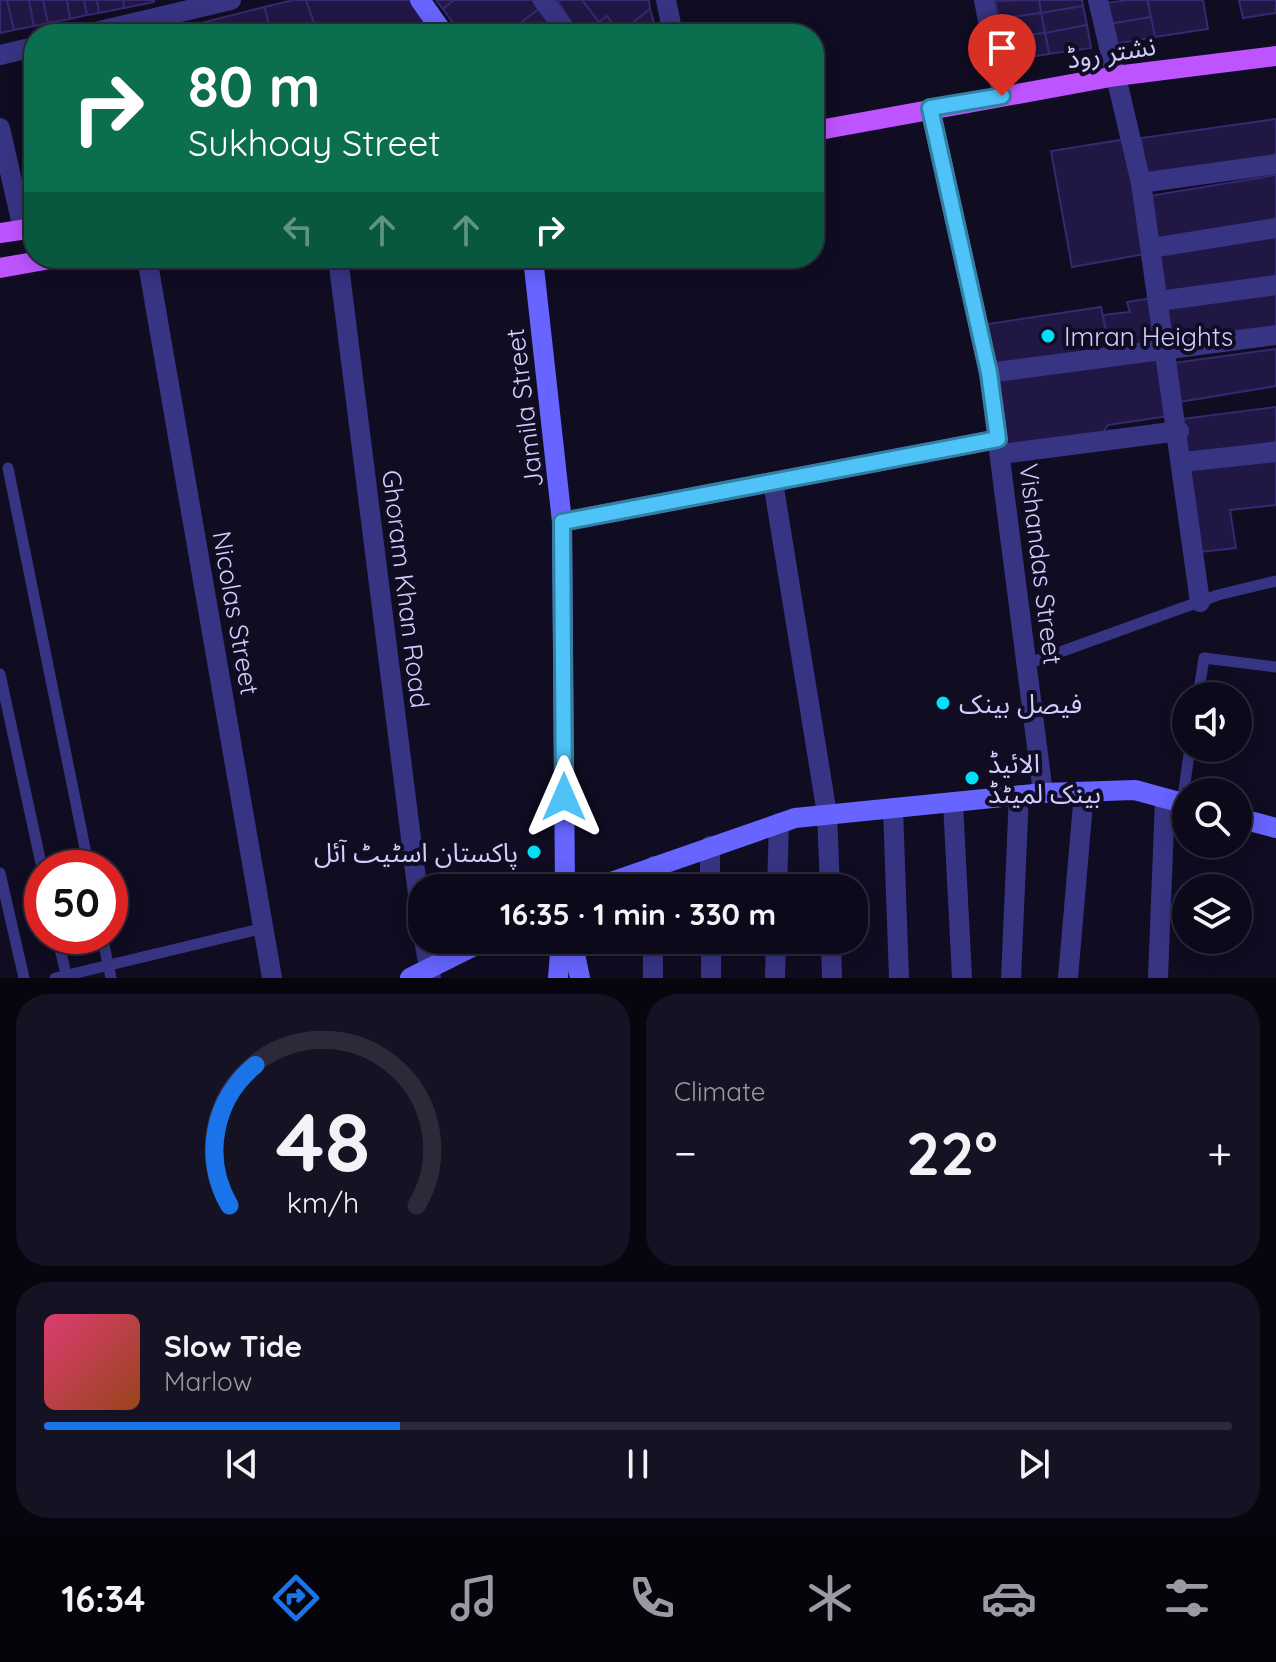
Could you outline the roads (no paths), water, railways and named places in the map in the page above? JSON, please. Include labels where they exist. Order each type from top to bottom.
[{"type":"main road","points":[[420,0],[437,24]]},
{"type":"main road","name":"نشتر روڈ","points":[[824,129],[1116,76],[1276,56]]},
{"type":"main road","points":[[0,233],[24,230]]},
{"type":"main road","points":[[0,268],[24,264]]},
{"type":"main road","name":"Jamila Street","points":[[534,268],[562,522],[565,874]]},
{"type":"main road","points":[[632,874],[779,823],[827,814],[1043,793],[1135,790],[1172,800]]},
{"type":"main road","points":[[1252,822],[1276,828]]},
{"type":"main road","points":[[423,975],[461,954]]},
{"type":"main road","points":[[558,978],[560,954]]},
{"type":"main road","points":[[575,954],[580,978]]},
{"type":"street","points":[[129,24],[231,0]]},
{"type":"street","points":[[543,0],[561,24]]},
{"type":"street","points":[[666,0],[671,24]]},
{"type":"street","points":[[984,0],[1002,96]]},
{"type":"street","points":[[1098,0],[1141,183],[1179,431],[1200,602]]},
{"type":"street","points":[[0,55],[24,49]]},
{"type":"street","name":"Vishandas Street","points":[[930,108],[989,373],[1043,793]]},
{"type":"street","points":[[0,128],[24,212]]},
{"type":"street","points":[[1141,183],[1276,164]]},
{"type":"street","points":[[1151,248],[1276,228]]},
{"type":"street","name":"Nicolas Street","points":[[149,268],[272,978]]},
{"type":"street","name":"Ghoram Khan Road","points":[[339,268],[415,874]]},
{"type":"street","points":[[1159,301],[1276,285]]},
{"type":"street","points":[[989,373],[1276,335]]},
{"type":"street","points":[[562,522],[773,482],[1000,446],[1179,431]]},
{"type":"street","points":[[1183,462],[1276,452]]},
{"type":"street","points":[[773,482],[827,814],[829,874]]},
{"type":"street","points":[[1068,978],[1084,792]]},
{"type":"street","points":[[1011,978],[1019,795]]},
{"type":"street","points":[[953,802],[962,978]]},
{"type":"street","points":[[893,808],[899,978]]},
{"type":"street","points":[[777,874],[779,823]]},
{"type":"street","points":[[710,846],[710,874]]},
{"type":"street","points":[[1158,978],[1172,855]]},
{"type":"street","points":[[654,866],[654,874]]},
{"type":"street","points":[[423,975],[424,954]]},
{"type":"street","points":[[653,954],[653,978]]},
{"type":"street","points":[[711,954],[711,978]]},
{"type":"street","points":[[775,978],[776,954]]},
{"type":"street","points":[[831,954],[832,978]]},
{"type":"lane","points":[[8,468],[85,850]]},
{"type":"lane","points":[[1027,664],[1200,602],[1276,581]]},
{"type":"lane","points":[[1200,682],[1204,658],[1276,667]]},
{"type":"lane","points":[[0,674],[38,850]]},
{"type":"lane","points":[[0,873],[24,978]]},
{"type":"lane","points":[[60,954],[63,977],[110,972],[264,928]]},
{"type":"place","name":"Imran Heights","points":[[1048,336]]},
{"type":"place","name":"فیصل بینک","points":[[943,703]]},
{"type":"place","name":"الائیڈ بینک لمیٹڈ","points":[[972,778]]},
{"type":"place","name":"پاکستان اسٹیٹ آئل","points":[[534,852]]}]
